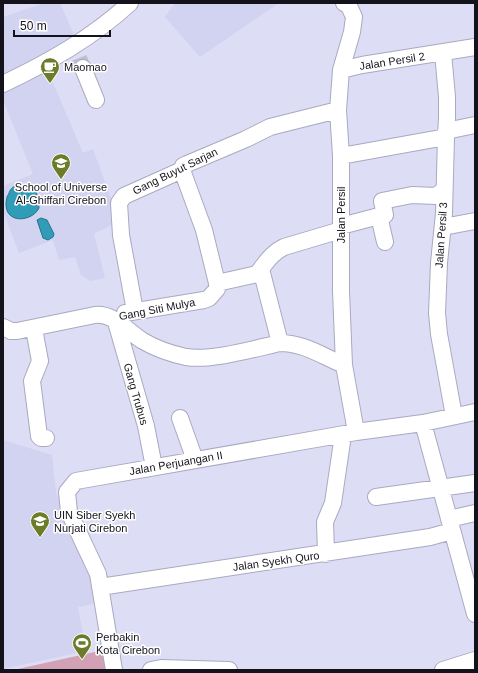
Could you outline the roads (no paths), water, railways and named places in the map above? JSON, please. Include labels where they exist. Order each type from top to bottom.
[{"type":"street","name":"Jalan Persil","points":[[326,554],[325,522],[333,503],[349,434],[341,291],[341,156],[338,110],[341,70],[352,32],[354,17],[348,4]]},
{"type":"street","points":[[3,84],[44,64],[78,58],[98,30],[124,6]]},
{"type":"street","name":"Jalan Persil 2","points":[[341,70],[475,47]]},
{"type":"street","name":"Jalan Persil 3","points":[[442,53],[447,97],[444,213],[439,263],[437,313],[439,334],[454,416]]},
{"type":"street","points":[[78,58],[96,100]]},
{"type":"street","name":"Gang Buyut Sarjan","points":[[135,311],[121,235],[119,203],[124,196],[182,170],[183,166],[186,164],[246,139],[270,127],[338,110]]},
{"type":"street","points":[[341,156],[446,134],[475,125]]},
{"type":"street","points":[[182,170],[204,230],[217,283],[257,274],[268,259],[278,250],[341,228],[385,215],[382,201],[412,195],[436,196],[444,190]]},
{"type":"street","points":[[379,216],[385,242]]},
{"type":"street","points":[[443,227],[475,221]]},
{"type":"street","points":[[261,269],[280,343]]},
{"type":"street","name":"Gang Siti Mulya","points":[[114,320],[135,311],[204,300],[217,289],[217,283]]},
{"type":"street","points":[[3,327],[16,332],[99,315],[114,320],[142,341],[185,357],[202,358],[280,343],[298,344],[344,365]]},
{"type":"street","name":"Gang Trubus","points":[[114,320],[146,426],[154,467]]},
{"type":"street","points":[[34,329],[40,361],[32,381],[40,436],[41,438],[46,438]]},
{"type":"street","name":"Jalan Perjuangan II","points":[[114,670],[98,574],[69,512],[67,490],[77,480],[423,423],[475,412]]},
{"type":"street","points":[[180,418],[195,460]]},
{"type":"street","points":[[423,423],[475,614]]},
{"type":"street","points":[[376,497],[475,483]]},
{"type":"street","name":"Jalan Syekh Quro","points":[[100,587],[430,538],[475,513]]},
{"type":"street","points":[[443,670],[475,660]]},
{"type":"street","points":[[151,670],[160,668],[229,670]]},
{"type":"water","points":[[17,185],[32,188],[38,197],[39,208],[30,217],[18,219],[12,217],[8,213],[6,206],[7,197],[10,191]]},
{"type":"water","points":[[41,218],[47,220],[54,234],[53,237],[48,240],[43,238],[37,220]]},
{"type":"tunnel","points":[[79,58],[83,68]]},
{"type":"place","name":"Maomao","points":[[50,84]]},
{"type":"place","name":"School of Universe Al-Ghiffari Cirebon","points":[[61,180]]},
{"type":"place","name":"UIN Siber Syekh Nurjati Cirebon","points":[[40,538]]},
{"type":"place","name":"Perbakin Kota Cirebon","points":[[82,660]]}]
